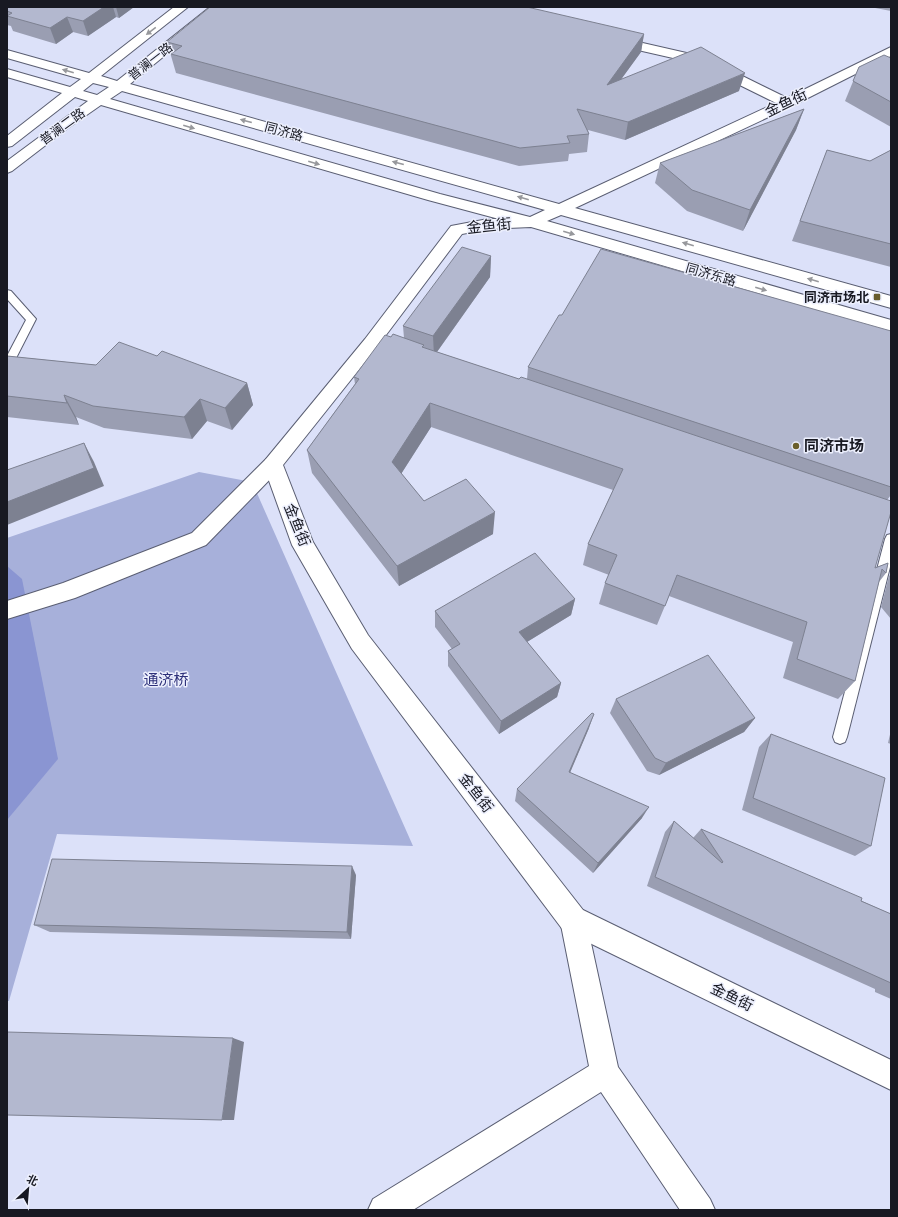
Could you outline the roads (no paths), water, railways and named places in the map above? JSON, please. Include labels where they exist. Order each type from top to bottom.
[{"type":"main road","name":"普澜一路","points":[[90,78],[182,7]]},
{"type":"main road","name":"普澜一路","points":[[119,86],[218,7]]},
{"type":"main road","points":[[600,37],[699,60],[787,103]]},
{"type":"main road","points":[[7,44],[19,48],[46,65]]},
{"type":"main road","name":"金鱼街","points":[[891,51],[787,103],[532,222],[488,224],[457,230],[379,346],[273,464],[303,545],[360,642],[573,920],[891,1075]]},
{"type":"main road","name":"同济路","points":[[7,54],[561,208]]},
{"type":"main road","points":[[7,73],[152,116],[173,134],[417,206],[532,222]]},
{"type":"main road","name":"普澜二路","points":[[7,143],[90,78]]},
{"type":"main road","name":"普澜二路","points":[[7,168],[63,125],[119,86]]},
{"type":"main road","points":[[7,131],[40,118]]},
{"type":"main road","points":[[7,184],[45,153],[63,125]]},
{"type":"main road","name":"同济东路","points":[[561,208],[891,302]]},
{"type":"main road","name":"同济东路","points":[[532,222],[891,326]]},
{"type":"main road","points":[[7,610],[68,591],[199,539],[273,464]]},
{"type":"main road","points":[[573,920],[605,1073],[699,1210]]},
{"type":"main road","points":[[384,1210],[605,1073]]},
{"type":"lane","points":[[7,77],[26,79]]},
{"type":"lane","points":[[7,293],[32,319],[7,366]]},
{"type":"lane","points":[[840,737],[891,539]]},
{"type":"place","name":"同济市场北","points":[[877,297]]},
{"type":"place","name":"同济市场","points":[[796,446]]},
{"type":"park label","name":"通济桥","points":[[166,680]]}]
